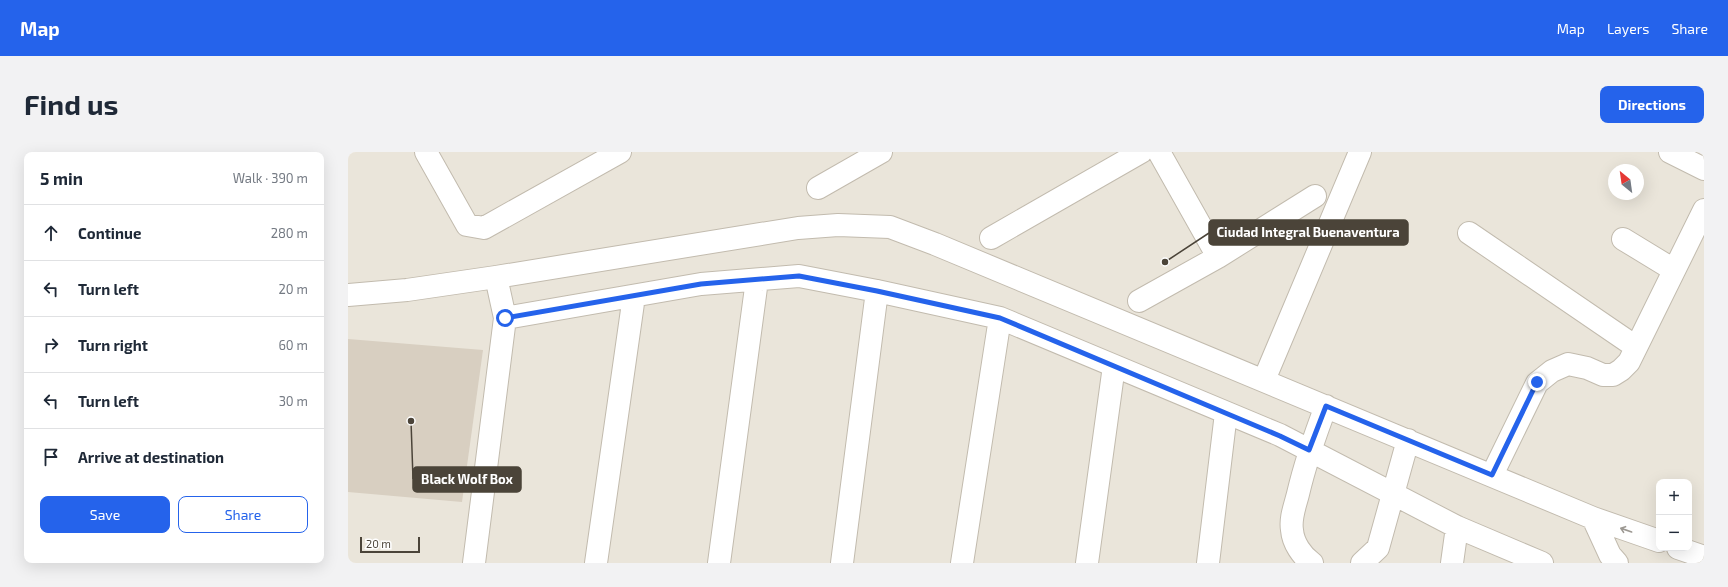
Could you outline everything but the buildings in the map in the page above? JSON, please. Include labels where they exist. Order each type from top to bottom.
[{"type":"street","points":[[426,152],[467,225],[484,228],[620,152]]},
{"type":"street","points":[[818,188],[881,152]]},
{"type":"street","points":[[991,238],[1140,152]]},
{"type":"street","points":[[1159,152],[1218,257]]},
{"type":"street","points":[[1264,380],[1360,152]]},
{"type":"street","points":[[1670,152],[1704,168]]},
{"type":"street","points":[[1139,301],[1218,257],[1315,196]]},
{"type":"street","points":[[1492,475],[1537,382],[1552,371],[1568,364],[1587,368],[1603,375],[1613,375],[1621,370],[1628,362],[1704,210]]},
{"type":"street","points":[[348,295],[407,290],[496,277],[798,228],[838,225],[890,227],[935,244],[1264,380],[1592,518],[1656,540]]},
{"type":"street","points":[[1469,233],[1636,347]]},
{"type":"street","points":[[1623,239],[1674,270]]},
{"type":"street","points":[[505,318],[701,284],[799,276],[877,291],[1000,318],[1280,436],[1457,527],[1542,563]]},
{"type":"street","points":[[474,563],[505,318],[496,277]]},
{"type":"street","points":[[719,563],[757,280]]},
{"type":"street","points":[[842,563],[877,291]]},
{"type":"street","points":[[596,563],[634,296]]},
{"type":"street","points":[[962,563],[1000,318]]},
{"type":"street","points":[[1087,563],[1114,366]]},
{"type":"street","points":[[1312,563],[1295,543],[1291,519],[1309,450],[1326,406]]},
{"type":"street","points":[[1208,563],[1226,413]]},
{"type":"street","points":[[1362,563],[1378,548],[1408,440]]},
{"type":"street","points":[[1592,518],[1610,555],[1617,563]]},
{"type":"street","points":[[1452,563],[1457,527]]},
{"type":"street","points":[[1687,551],[1704,557]]},
{"type":"shaded area","points":[[348,152],[1704,152],[1704,563],[348,563]]},
{"type":"place","name":"Ciudad Integral Buenaventura","points":[[1165,262]]},
{"type":"place","name":"Black Wolf Box","points":[[411,421]]},
{"type":"route","points":[[505,318],[701,284],[799,276],[877,291],[1000,318],[1280,436],[1309,450],[1326,406],[1492,475],[1537,382]]}]
